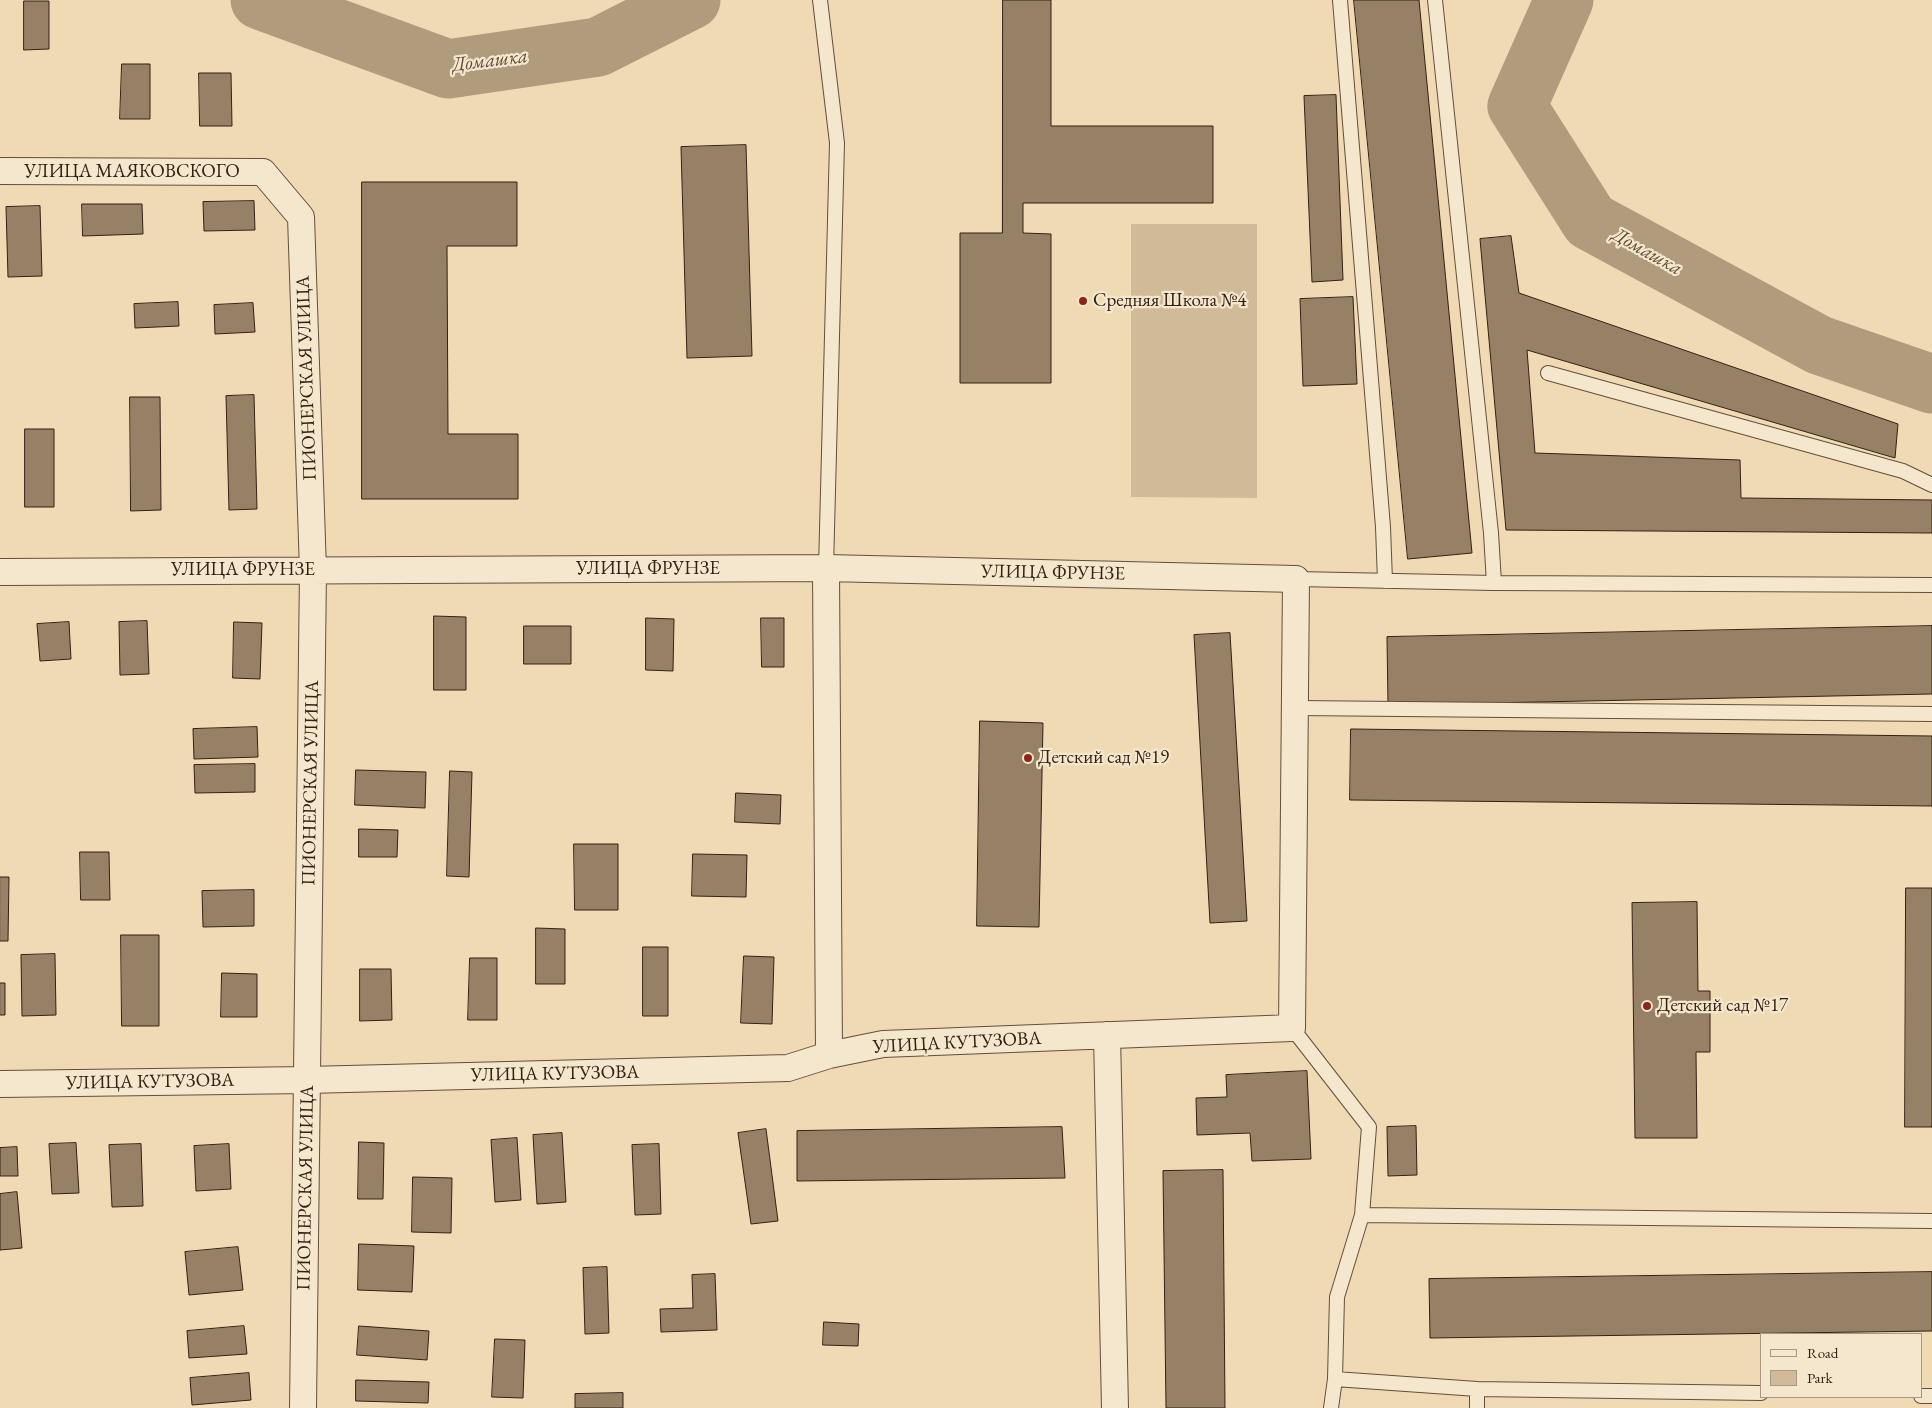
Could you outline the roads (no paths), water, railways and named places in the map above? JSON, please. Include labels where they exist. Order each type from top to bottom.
[{"type":"street","name":"УЛИЦА МАЯКОВСКОГО","points":[[0,171],[263,172]]},
{"type":"street","name":"ПИОНЕРСКАЯ УЛИЦА","points":[[263,172],[301,217],[314,570],[303,1408]]},
{"type":"street","name":"УЛИЦА ФРУНЗЕ","points":[[0,572],[826,568],[1296,579]]},
{"type":"street","points":[[826,568],[829,1054]]},
{"type":"street","points":[[1292,1028],[1296,579]]},
{"type":"street","name":"УЛИЦА КУТУЗОВА","points":[[0,1084],[307,1080],[788,1068],[829,1054],[883,1044],[1292,1028]]},
{"type":"street","points":[[1108,1035],[1115,1408]]},
{"type":"lane","points":[[820,0],[837,143],[826,568]]},
{"type":"lane","points":[[1340,0],[1383,527],[1385,581]]},
{"type":"lane","points":[[1435,0],[1491,533],[1494,583]]},
{"type":"lane","points":[[1548,373],[1903,471],[1932,485]]},
{"type":"lane","points":[[1296,579],[1494,583],[1932,585]]},
{"type":"lane","points":[[1295,708],[1932,714]]},
{"type":"lane","points":[[1292,1028],[1369,1127],[1362,1214],[1337,1297],[1335,1379],[1331,1408]]},
{"type":"lane","points":[[1362,1214],[1932,1220]]},
{"type":"lane","points":[[1335,1379],[1476,1389],[1760,1393]]},
{"type":"lane","points":[[1476,1389],[1476,1408]]},
{"type":"waterway","name":"Домашка","points":[[260,0],[448,69],[598,47],[691,0]]},
{"type":"waterway","name":"Домашка","points":[[1564,0],[1517,106],[1590,221],[1819,345],[1932,384]]},
{"type":"place","name":"Средняя Школа №4","points":[[1083,301]]},
{"type":"place","name":"Детский сад №19","points":[[1028,758]]},
{"type":"place","name":"Детский сад №17","points":[[1647,1006]]}]
